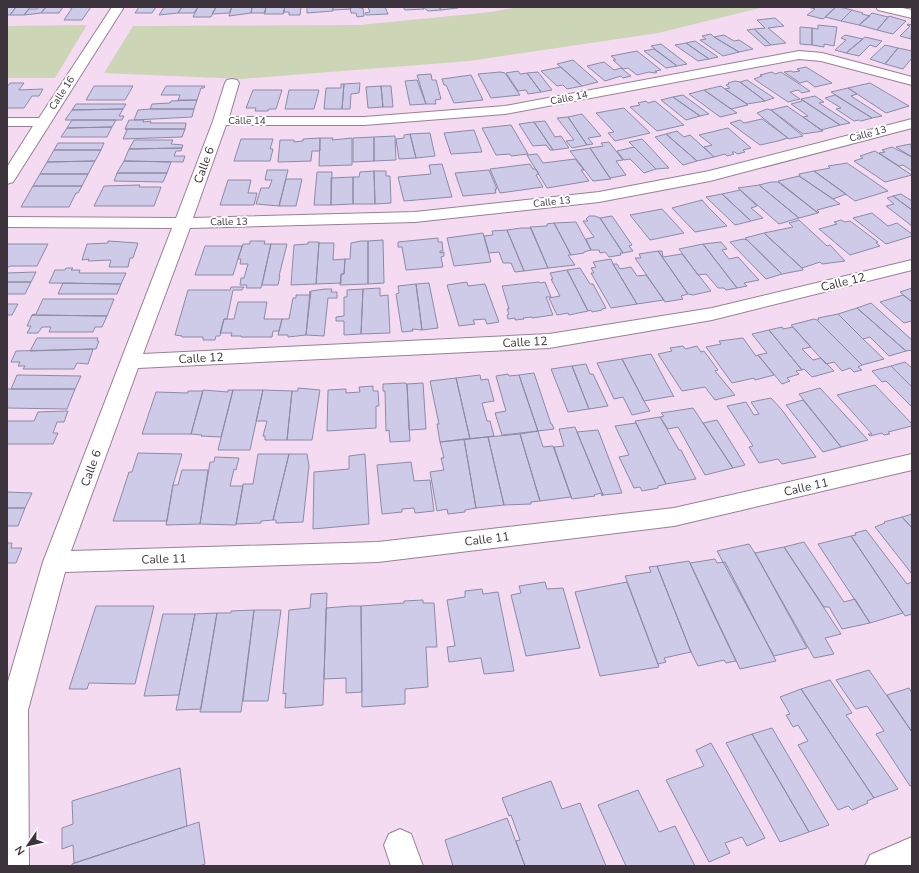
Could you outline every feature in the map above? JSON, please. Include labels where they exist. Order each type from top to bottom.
[{"type":"street","name":"Calle 16","points":[[7,178],[118,7]]},
{"type":"street","points":[[882,7],[907,11]]},
{"type":"street","name":"Calle 14","points":[[220,121],[364,121],[505,110],[798,55],[822,57],[912,81]]},
{"type":"street","name":"Calle 6","points":[[13,866],[14,710],[55,562],[183,223],[220,121],[232,83]]},
{"type":"street","points":[[7,122],[43,122]]},
{"type":"street","name":"Calle 13","points":[[7,222],[183,223],[415,218],[599,197],[710,176],[912,123]]},
{"type":"street","name":"Calle 12","points":[[130,362],[549,341],[712,314],[912,265]]},
{"type":"street","name":"Calle 11","points":[[55,562],[378,552],[674,517],[912,462]]},
{"type":"street","points":[[881,866],[912,853]]},
{"type":"green space","points":[[519,7],[764,7],[658,33],[469,61],[241,79],[104,73],[133,26],[360,25],[491,12]]},
{"type":"green space","points":[[87,25],[55,78],[7,78],[7,26]]},
{"type":"building","points":[[7,7],[16,7],[10,15],[7,15]]},
{"type":"building","points":[[16,7],[30,7],[24,15],[10,15]]},
{"type":"building","points":[[38,7],[46,7],[41,13],[24,15],[29,9],[37,9]]},
{"type":"building","points":[[46,7],[63,7],[59,13],[41,13]]},
{"type":"building","points":[[66,7],[91,7],[82,20],[64,20],[72,8]]},
{"type":"building","points":[[139,7],[156,7],[152,13],[135,13]]},
{"type":"building","points":[[164,7],[182,7],[178,13],[159,15]]},
{"type":"building","points":[[182,7],[198,7],[194,13],[178,13]]},
{"type":"building","points":[[198,7],[216,7],[211,17],[193,17]]},
{"type":"building","points":[[216,7],[232,7],[229,13],[212,14]]},
{"type":"building","points":[[232,7],[252,7],[251,13],[229,16]]},
{"type":"building","points":[[252,7],[266,7],[265,13],[251,13]]},
{"type":"building","points":[[266,7],[285,7],[283,14],[264,14]]},
{"type":"building","points":[[285,7],[301,7],[300,15],[289,15],[289,12],[284,12],[283,14]]},
{"type":"building","points":[[307,7],[333,7],[333,11],[307,13]]},
{"type":"building","points":[[333,7],[350,7],[351,9],[333,10]]},
{"type":"building","points":[[350,7],[363,8],[364,16],[357,17],[356,13],[351,13]]},
{"type":"building","points":[[368,7],[385,7],[388,14],[366,15],[365,13],[370,12]]},
{"type":"building","points":[[403,7],[423,7],[424,9],[405,10]]},
{"type":"building","points":[[423,7],[439,7],[441,10],[428,11]]},
{"type":"building","points":[[439,7],[456,7],[458,8],[441,10]]},
{"type":"building","points":[[808,7],[836,7],[823,19],[807,15],[815,9]]},
{"type":"building","points":[[836,7],[852,10],[841,21],[825,17]]},
{"type":"building","points":[[852,10],[870,16],[859,25],[841,21]]},
{"type":"building","points":[[872,13],[888,17],[877,30],[859,25]]},
{"type":"building","points":[[889,16],[906,21],[893,34],[877,30]]},
{"type":"building","points":[[775,18],[784,26],[768,28],[786,43],[771,45],[754,29],[765,28],[757,20]]},
{"type":"building","points":[[818,25],[837,27],[834,46],[824,44],[824,47],[812,45],[812,28],[818,29]]},
{"type":"building","points":[[907,25],[912,25],[911,39],[900,36],[910,26]]},
{"type":"building","points":[[800,27],[812,28],[812,45],[800,44]]},
{"type":"building","points":[[754,29],[771,45],[765,46],[747,30]]},
{"type":"building","points":[[711,34],[739,52],[723,56],[700,40],[706,39],[702,36]]},
{"type":"building","points":[[724,35],[734,41],[739,40],[753,49],[739,52],[714,37]]},
{"type":"building","points":[[845,35],[863,39],[846,53],[835,50],[846,40],[841,38]]},
{"type":"building","points":[[865,37],[882,41],[876,47],[870,45],[859,56],[846,53]]},
{"type":"building","points":[[695,41],[718,57],[709,59],[686,43]]},
{"type":"building","points":[[686,43],[709,59],[698,61],[675,45]]},
{"type":"building","points":[[661,44],[687,64],[677,66],[651,46]]},
{"type":"building","points":[[885,45],[898,48],[885,64],[870,59]]},
{"type":"building","points":[[898,48],[912,51],[912,58],[903,69],[885,64]]},
{"type":"building","points":[[654,49],[677,66],[666,68],[644,51]]},
{"type":"building","points":[[637,51],[661,70],[655,71],[657,72],[655,73],[649,72],[637,75],[628,68],[623,69],[613,60],[616,60],[611,56]]},
{"type":"building","points":[[573,60],[598,82],[582,86],[557,64]]},
{"type":"building","points":[[604,62],[614,70],[621,68],[631,76],[623,78],[621,76],[605,81],[587,66]]},
{"type":"building","points":[[561,67],[582,86],[567,89],[563,85],[557,86],[541,71]]},
{"type":"building","points":[[806,67],[832,83],[815,87],[807,81],[800,83],[784,72],[800,71],[797,69]]},
{"type":"building","points":[[518,71],[520,74],[527,73],[541,92],[528,94],[526,90],[518,91],[506,73]]},
{"type":"building","points":[[538,72],[552,90],[541,92],[527,73]]},
{"type":"building","points":[[772,72],[775,74],[781,72],[810,91],[802,93],[798,90],[790,92],[800,99],[788,102],[754,79],[762,76],[760,75]]},
{"type":"building","points":[[505,73],[520,95],[491,98],[478,74]]},
{"type":"building","points":[[431,74],[432,80],[436,80],[441,99],[435,100],[436,104],[426,104],[417,75]]},
{"type":"building","points":[[471,75],[483,100],[454,103],[442,79]]},
{"type":"building","points":[[417,80],[426,104],[410,105],[405,81]]},
{"type":"building","points":[[747,80],[774,98],[765,101],[740,82]]},
{"type":"building","points":[[735,81],[740,82],[765,101],[747,104],[725,89],[730,88],[726,85],[729,84],[728,83]]},
{"type":"building","points":[[10,83],[24,83],[19,90],[43,89],[39,96],[32,96],[24,108],[7,108],[7,87]]},
{"type":"building","points":[[360,83],[359,93],[351,94],[350,109],[342,109],[344,84]]},
{"type":"building","points":[[870,83],[909,106],[886,113],[848,88]]},
{"type":"building","points":[[341,84],[344,84],[342,109],[324,109],[326,88],[341,88]]},
{"type":"building","points":[[94,86],[133,86],[125,100],[86,100]]},
{"type":"building","points":[[166,86],[205,86],[204,88],[201,88],[197,100],[178,100],[180,95],[161,95]]},
{"type":"building","points":[[381,86],[391,86],[393,107],[383,107]]},
{"type":"building","points":[[381,86],[383,107],[368,108],[366,87]]},
{"type":"building","points":[[721,86],[748,105],[731,109],[704,90]]},
{"type":"building","points":[[848,88],[857,94],[851,96],[882,116],[872,118],[831,92]]},
{"type":"building","points":[[253,90],[282,90],[276,109],[269,109],[268,111],[255,111],[256,108],[246,108]]},
{"type":"building","points":[[289,90],[319,90],[314,109],[285,109]]},
{"type":"building","points":[[704,90],[737,113],[720,117],[689,94]]},
{"type":"building","points":[[683,95],[709,114],[700,116],[673,97]]},
{"type":"building","points":[[835,95],[872,118],[854,121],[836,109],[841,108],[825,98]]},
{"type":"building","points":[[815,96],[824,102],[819,103],[850,123],[840,125],[801,99]]},
{"type":"building","points":[[673,97],[700,116],[686,120],[661,100]]},
{"type":"building","points":[[801,99],[840,125],[821,130],[803,117],[808,116],[791,104],[802,101]]},
{"type":"building","points":[[197,100],[194,109],[150,109],[152,104],[170,103],[171,101]]},
{"type":"building","points":[[646,101],[648,103],[655,101],[684,125],[657,131],[630,107],[640,105],[638,103]]},
{"type":"building","points":[[76,104],[126,104],[123,109],[72,110]]},
{"type":"building","points":[[787,106],[823,131],[803,134],[771,110]]},
{"type":"building","points":[[624,108],[650,133],[615,141],[608,133],[614,132],[596,113]]},
{"type":"building","points":[[123,109],[119,116],[124,116],[122,120],[65,120],[72,110]]},
{"type":"building","points":[[194,109],[192,117],[134,120],[138,110]]},
{"type":"building","points":[[767,109],[771,110],[803,136],[789,139],[757,113]]},
{"type":"building","points":[[582,114],[601,136],[588,138],[593,144],[587,145],[568,117]]},
{"type":"building","points":[[568,117],[587,145],[572,148],[566,141],[574,140],[557,118]]},
{"type":"building","points":[[762,119],[788,138],[760,145],[730,123],[740,120],[744,123]]},
{"type":"building","points":[[72,120],[116,120],[112,127],[67,128]]},
{"type":"building","points":[[129,120],[144,120],[143,122],[151,121],[150,123],[186,123],[185,129],[125,129]]},
{"type":"building","points":[[545,121],[555,137],[561,136],[569,148],[553,150],[534,122]]},
{"type":"building","points":[[534,122],[553,150],[550,150],[546,145],[533,146],[519,124]]},
{"type":"building","points":[[511,125],[528,154],[511,156],[510,154],[496,155],[482,128]]},
{"type":"building","points":[[112,127],[107,137],[61,137],[67,128]]},
{"type":"building","points":[[728,128],[751,148],[743,150],[745,152],[737,154],[732,152],[734,154],[727,156],[725,154],[714,157],[704,147],[712,145],[699,135]]},
{"type":"building","points":[[125,129],[185,129],[182,137],[123,139],[127,130]]},
{"type":"building","points":[[474,130],[482,152],[451,154],[444,133]]},
{"type":"building","points":[[677,131],[684,137],[690,135],[714,157],[697,161],[666,134]]},
{"type":"building","points":[[430,133],[435,156],[416,158],[410,134]]},
{"type":"building","points":[[410,134],[416,158],[399,159],[396,139],[404,138],[404,135]]},
{"type":"building","points":[[666,134],[697,161],[683,165],[655,137]]},
{"type":"building","points":[[395,136],[396,160],[374,161],[374,137]]},
{"type":"building","points":[[374,137],[374,161],[353,162],[353,138]]},
{"type":"building","points":[[320,138],[320,151],[312,151],[311,161],[278,162],[280,140],[294,140],[294,142],[303,141],[303,139]]},
{"type":"building","points":[[320,138],[333,138],[332,140],[352,138],[352,165],[319,166]]},
{"type":"building","points":[[241,139],[273,139],[270,149],[273,149],[270,161],[234,161]]},
{"type":"building","points":[[642,139],[669,168],[656,169],[629,142]]},
{"type":"building","points":[[134,140],[173,140],[171,144],[183,145],[182,148],[129,149]]},
{"type":"building","points":[[609,142],[623,160],[616,161],[626,175],[610,178],[590,148],[603,146],[601,143]]},
{"type":"building","points":[[58,143],[104,143],[101,150],[54,150]]},
{"type":"building","points":[[911,144],[912,157],[896,147],[905,145]]},
{"type":"building","points":[[634,147],[656,169],[644,173],[630,159],[624,160],[617,151]]},
{"type":"building","points":[[892,147],[912,157],[912,171],[903,165],[899,166],[879,153],[885,152],[882,150]]},
{"type":"building","points":[[182,148],[181,151],[176,151],[174,156],[185,156],[183,162],[124,161],[129,149]]},
{"type":"building","points":[[590,148],[611,179],[593,181],[570,151]]},
{"type":"building","points":[[54,150],[101,150],[95,161],[47,162]]},
{"type":"building","points":[[875,151],[912,175],[885,182],[854,161],[863,158],[860,156]]},
{"type":"building","points":[[537,154],[543,163],[575,159],[584,170],[581,170],[589,181],[547,188],[527,155]]},
{"type":"building","points":[[95,161],[88,174],[40,174],[47,162]]},
{"type":"building","points":[[124,161],[171,162],[167,173],[117,173]]},
{"type":"building","points":[[847,163],[888,191],[855,201],[814,171],[830,168],[828,166]]},
{"type":"building","points":[[442,164],[452,197],[404,201],[398,177],[431,174],[429,165]]},
{"type":"building","points":[[530,164],[539,174],[536,175],[543,187],[500,193],[490,169]]},
{"type":"building","points":[[267,170],[288,170],[279,206],[256,204],[261,188],[269,188],[272,180],[265,180]]},
{"type":"building","points":[[489,170],[497,189],[495,189],[496,193],[463,196],[455,173]]},
{"type":"building","points":[[374,171],[386,171],[386,176],[390,176],[391,203],[375,204]]},
{"type":"building","points":[[374,171],[375,204],[353,204],[353,177],[359,177],[360,172]]},
{"type":"building","points":[[814,171],[846,194],[833,199],[799,176],[799,174]]},
{"type":"building","points":[[317,172],[332,172],[331,205],[314,205]]},
{"type":"building","points":[[117,173],[167,173],[163,182],[114,181]]},
{"type":"building","points":[[40,174],[88,174],[82,186],[33,186]]},
{"type":"building","points":[[799,176],[840,204],[817,210],[819,212],[818,213],[778,181]]},
{"type":"building","points":[[353,177],[353,204],[331,205],[331,178]]},
{"type":"building","points":[[286,179],[302,179],[296,206],[279,206]]},
{"type":"building","points":[[228,180],[251,180],[248,193],[257,193],[254,205],[220,205]]},
{"type":"building","points":[[778,182],[818,213],[799,218],[759,185]]},
{"type":"building","points":[[140,185],[139,187],[161,187],[154,206],[94,206],[104,186]]},
{"type":"building","points":[[759,185],[799,218],[779,224],[738,188]]},
{"type":"building","points":[[33,186],[82,186],[78,193],[76,193],[69,207],[21,207]]},
{"type":"building","points":[[740,190],[757,206],[751,208],[763,218],[751,221],[722,194]]},
{"type":"building","points":[[722,194],[751,221],[735,225],[706,197]]},
{"type":"building","points":[[901,194],[912,201],[912,210],[893,196]]},
{"type":"building","points":[[893,196],[912,210],[912,226],[886,206],[894,204],[887,198]]},
{"type":"building","points":[[702,200],[727,226],[695,232],[672,208]]},
{"type":"building","points":[[662,209],[684,233],[650,240],[630,215]]},
{"type":"building","points":[[872,213],[888,226],[897,223],[912,234],[912,236],[886,244],[853,218]]},
{"type":"building","points":[[589,216],[600,218],[623,253],[620,253],[621,255],[609,257],[605,252],[600,253],[599,250],[591,250],[586,239],[594,237],[583,221],[588,221],[586,219]]},
{"type":"building","points":[[612,216],[632,245],[629,246],[633,251],[623,253],[600,218]]},
{"type":"building","points":[[799,220],[827,246],[830,245],[845,261],[822,264],[820,262],[802,268],[764,233],[793,227],[789,223]]},
{"type":"building","points":[[841,220],[845,222],[850,221],[878,242],[876,243],[880,246],[850,255],[819,229],[837,224],[834,222]]},
{"type":"building","points":[[576,222],[591,250],[584,253],[571,255],[554,223]]},
{"type":"building","points":[[554,223],[571,255],[568,255],[575,265],[548,268],[530,227],[547,226],[547,224]]},
{"type":"building","points":[[531,228],[548,268],[524,271],[507,230]]},
{"type":"building","points":[[507,230],[524,271],[515,272],[511,263],[503,263],[499,252],[489,253],[484,236],[493,235],[492,231]]},
{"type":"building","points":[[483,233],[491,262],[454,266],[447,238]]},
{"type":"building","points":[[764,233],[803,270],[782,274],[745,238]]},
{"type":"building","points":[[438,238],[438,242],[442,242],[443,251],[440,251],[440,253],[444,252],[444,256],[441,257],[443,267],[406,270],[402,247],[398,247],[398,242]]},
{"type":"building","points":[[743,239],[747,240],[782,274],[766,279],[730,242]]},
{"type":"building","points":[[383,240],[384,283],[368,284],[368,241]]},
{"type":"building","points":[[108,241],[138,243],[133,258],[130,258],[128,267],[109,267],[111,260],[82,260],[87,244],[108,243]]},
{"type":"building","points":[[250,241],[265,241],[264,244],[271,244],[261,288],[246,288],[247,285],[240,285],[241,278],[244,278],[248,264],[240,264],[241,259],[238,259],[243,244],[250,244]]},
{"type":"building","points":[[368,241],[368,284],[340,285],[341,274],[344,274],[345,259],[350,259],[351,243]]},
{"type":"building","points":[[308,242],[319,242],[316,284],[291,285],[294,245],[308,244]]},
{"type":"building","points":[[721,242],[727,249],[722,250],[729,259],[738,257],[759,280],[744,283],[747,286],[737,288],[703,244]]},
{"type":"building","points":[[319,243],[334,243],[333,260],[345,259],[344,274],[341,274],[341,283],[316,284]]},
{"type":"building","points":[[7,244],[48,244],[37,266],[9,267],[7,267]]},
{"type":"building","points":[[271,244],[287,244],[278,285],[262,285]]},
{"type":"building","points":[[703,244],[737,288],[726,290],[724,288],[718,288],[706,274],[698,275],[679,249]]},
{"type":"building","points":[[205,246],[242,246],[233,275],[195,275]]},
{"type":"building","points":[[658,251],[662,251],[663,257],[682,254],[711,291],[693,295],[688,294]]},
{"type":"building","points":[[658,251],[688,294],[681,296],[683,299],[665,302],[635,258],[641,258],[639,254]]},
{"type":"building","points":[[611,259],[637,304],[611,308],[591,273],[594,273],[591,268],[596,267],[593,262]]},
{"type":"building","points":[[613,264],[617,264],[620,269],[631,267],[637,276],[646,275],[664,300],[637,304]]},
{"type":"building","points":[[66,268],[73,268],[71,270],[80,270],[79,273],[126,273],[121,284],[49,283],[55,270],[65,270]]},
{"type":"building","points":[[580,268],[590,284],[593,284],[606,308],[592,312],[591,310],[588,311],[567,270]]},
{"type":"building","points":[[567,270],[588,311],[569,315],[568,313],[557,315],[549,298],[560,296],[551,279],[553,279],[550,273]]},
{"type":"building","points":[[36,272],[31,282],[7,282],[7,273]]},
{"type":"building","points":[[7,282],[31,282],[25,294],[7,294]]},
{"type":"building","points":[[467,282],[468,286],[485,284],[499,322],[487,324],[485,319],[473,320],[475,324],[459,326],[447,285]]},
{"type":"building","points":[[545,282],[551,297],[546,297],[553,315],[515,320],[515,318],[508,319],[507,315],[509,314],[507,309],[509,309],[502,286]]},
{"type":"building","points":[[63,283],[121,284],[117,294],[58,294]]},
{"type":"building","points":[[429,283],[438,328],[422,330],[416,284]]},
{"type":"building","points":[[416,284],[422,330],[412,329],[413,331],[402,332],[396,294],[399,293],[398,286]]},
{"type":"building","points":[[231,287],[244,287],[242,290],[233,290],[227,319],[224,319],[220,336],[216,336],[215,340],[203,340],[203,337],[182,337],[175,335],[188,290],[230,290]]},
{"type":"building","points":[[380,288],[380,296],[388,295],[390,333],[361,334],[363,289]]},
{"type":"building","points":[[912,288],[912,302],[900,292]]},
{"type":"building","points":[[332,289],[331,292],[337,292],[337,298],[328,298],[324,336],[306,335],[311,291]]},
{"type":"building","points":[[363,289],[361,334],[344,335],[344,321],[336,321],[336,317],[344,316],[344,297],[347,297],[347,290]]},
{"type":"building","points":[[296,295],[310,295],[306,335],[288,337],[288,335],[278,335],[282,319],[289,319],[293,298],[296,298]]},
{"type":"building","points":[[903,295],[912,302],[912,321],[904,323],[880,302]]},
{"type":"building","points":[[43,299],[114,299],[107,316],[32,315],[36,314]]},
{"type":"building","points":[[238,302],[267,302],[264,319],[282,319],[279,331],[273,331],[272,337],[241,337],[231,336],[232,333],[220,333],[224,319],[234,319]]},
{"type":"building","points":[[871,303],[912,340],[912,350],[906,351],[857,308]]},
{"type":"building","points":[[7,304],[18,304],[12,315],[7,315]]},
{"type":"building","points":[[857,308],[906,351],[889,356],[870,337],[863,339],[838,314]]},
{"type":"building","points":[[838,314],[884,359],[862,365],[817,320],[819,319],[818,318]]},
{"type":"building","points":[[32,315],[107,316],[102,327],[95,327],[93,332],[49,332],[51,327],[42,327],[38,333],[27,333],[31,326],[27,326]]},
{"type":"building","points":[[814,319],[817,320],[862,365],[858,367],[862,370],[854,372],[850,368],[842,371],[834,362],[826,364],[791,325]]},
{"type":"building","points":[[782,327],[783,329],[793,327],[811,347],[802,349],[813,360],[821,358],[834,371],[812,377],[804,369],[802,370],[769,330]]},
{"type":"building","points":[[769,330],[802,370],[796,371],[799,374],[787,378],[790,381],[782,384],[758,355],[767,353],[752,334]]},
{"type":"building","points":[[37,338],[98,338],[97,341],[99,341],[96,349],[30,351]]},
{"type":"building","points":[[743,338],[756,356],[758,355],[774,375],[755,380],[754,378],[732,383],[706,347],[721,344],[719,341]]},
{"type":"building","points":[[683,346],[685,349],[697,346],[701,352],[704,351],[718,370],[715,371],[735,395],[715,400],[705,387],[682,391],[658,354],[672,351],[670,348]]},
{"type":"building","points":[[93,349],[88,364],[77,363],[74,369],[23,369],[25,366],[18,366],[20,362],[11,362],[16,351]]},
{"type":"building","points":[[651,354],[674,397],[644,401],[622,359]]},
{"type":"building","points":[[622,359],[650,411],[632,415],[623,397],[614,399],[597,363]]},
{"type":"building","points":[[905,362],[912,368],[912,387],[891,366]]},
{"type":"building","points":[[586,364],[590,374],[593,374],[608,406],[589,409],[572,366]]},
{"type":"building","points":[[572,366],[589,409],[568,412],[551,369]]},
{"type":"building","points":[[891,366],[912,387],[912,407],[886,381],[882,382],[872,371]]},
{"type":"building","points":[[534,373],[554,429],[538,431],[519,375]]},
{"type":"building","points":[[508,374],[509,376],[519,375],[538,431],[502,435],[495,413],[506,411],[496,376]]},
{"type":"building","points":[[17,375],[81,376],[75,389],[11,389]]},
{"type":"building","points":[[480,375],[481,380],[488,379],[494,401],[482,403],[487,421],[490,421],[494,436],[470,439],[456,378]]},
{"type":"building","points":[[456,378],[470,439],[440,442],[437,424],[439,424],[430,381]]},
{"type":"building","points":[[423,383],[426,429],[409,430],[407,384]]},
{"type":"building","points":[[383,384],[407,384],[410,441],[390,442],[389,430],[386,431],[385,391],[383,391]]},
{"type":"building","points":[[875,385],[912,424],[912,426],[888,432],[890,434],[884,435],[882,433],[870,436],[868,434],[872,434],[837,395]]},
{"type":"building","points":[[373,386],[373,391],[378,391],[379,406],[376,406],[376,428],[327,431],[328,390],[346,389],[346,393],[360,392],[359,387]]},
{"type":"building","points":[[298,388],[320,390],[312,440],[287,440],[292,391],[298,391]]},
{"type":"building","points":[[820,388],[868,440],[841,447],[799,394]]},
{"type":"building","points":[[7,389],[75,389],[67,409],[7,408]]},
{"type":"building","points":[[203,390],[228,392],[228,390],[233,390],[221,437],[191,434]]},
{"type":"building","points":[[233,390],[263,390],[250,450],[218,450]]},
{"type":"building","points":[[263,390],[292,391],[287,440],[265,440],[265,436],[263,436],[267,421],[256,421]]},
{"type":"building","points":[[188,391],[203,391],[191,434],[142,434],[156,392],[188,393]]},
{"type":"building","points":[[771,398],[782,410],[816,457],[782,464],[778,459],[759,463],[749,447],[753,446],[727,406],[746,402],[754,415],[759,414],[751,402]]},
{"type":"building","points":[[803,400],[841,447],[823,452],[786,405]]},
{"type":"building","points":[[693,408],[733,468],[705,475],[678,427],[668,429],[660,417],[664,416],[661,413]]},
{"type":"building","points":[[68,411],[64,422],[57,422],[53,433],[58,433],[53,444],[7,444],[7,421],[34,421],[38,412]]},
{"type":"building","points":[[660,417],[679,450],[681,450],[696,479],[666,484],[635,421]]},
{"type":"building","points":[[717,420],[745,465],[733,468],[703,423]]},
{"type":"building","points":[[636,423],[666,484],[658,486],[658,488],[642,491],[640,487],[634,488],[619,457],[629,455],[615,426]]},
{"type":"building","points":[[575,427],[603,495],[602,496],[601,493],[594,495],[595,496],[572,499],[554,447],[564,446],[559,429]]},
{"type":"building","points":[[598,430],[622,493],[603,495],[577,432]]},
{"type":"building","points":[[538,431],[543,447],[553,446],[571,497],[540,501],[520,434]]},
{"type":"building","points":[[520,434],[540,501],[531,502],[531,504],[504,505],[488,437]]},
{"type":"building","points":[[488,437],[504,505],[476,508],[464,439]]},
{"type":"building","points":[[464,439],[476,508],[465,510],[465,512],[448,514],[447,509],[437,511],[430,472],[444,470],[441,458],[444,458],[440,442]]},
{"type":"building","points":[[138,453],[182,454],[173,485],[167,521],[113,521],[129,472],[132,472]]},
{"type":"building","points":[[258,454],[289,454],[273,520],[261,521],[261,523],[236,524],[243,484],[253,484]]},
{"type":"building","points":[[289,454],[307,454],[309,466],[303,522],[276,523],[276,520],[273,520]]},
{"type":"building","points":[[365,454],[369,524],[313,529],[314,472],[349,469],[349,456]]},
{"type":"building","points":[[215,457],[239,458],[236,470],[234,469],[230,486],[243,486],[236,525],[200,524],[210,462],[214,462]]},
{"type":"building","points":[[411,462],[414,481],[430,480],[434,511],[415,513],[414,508],[402,509],[402,512],[382,514],[377,465]]},
{"type":"building","points":[[182,470],[208,470],[200,524],[166,525],[173,485],[178,485]]},
{"type":"building","points":[[7,492],[32,493],[25,508],[7,508]]},
{"type":"building","points":[[7,508],[25,508],[18,526],[7,526]]},
{"type":"building","points":[[912,514],[912,528],[902,517]]},
{"type":"building","points":[[902,517],[912,528],[912,574],[875,527],[885,523],[884,522]]},
{"type":"building","points":[[866,530],[907,584],[912,582],[912,614],[905,616],[851,536],[856,535],[855,533]]},
{"type":"building","points":[[851,536],[903,613],[870,623],[818,544]]},
{"type":"building","points":[[804,542],[844,602],[855,599],[870,623],[842,629],[829,607],[824,607],[784,547]]},
{"type":"building","points":[[7,543],[12,543],[11,548],[22,548],[16,563],[7,563]]},
{"type":"building","points":[[749,544],[807,648],[774,656],[717,551]]},
{"type":"building","points":[[784,547],[841,634],[825,638],[834,654],[814,658],[755,553]]},
{"type":"building","points":[[715,559],[717,563],[725,562],[776,661],[740,669],[690,563]]},
{"type":"building","points":[[689,561],[736,661],[726,663],[724,660],[698,666],[691,652],[657,566]]},
{"type":"building","points":[[657,566],[691,652],[664,658],[666,662],[658,664],[625,576],[651,572],[649,567]]},
{"type":"building","points":[[545,582],[547,589],[563,588],[580,648],[526,656],[511,595],[521,593],[519,586]]},
{"type":"building","points":[[627,582],[659,667],[600,676],[575,592]]},
{"type":"building","points":[[482,589],[483,594],[498,592],[514,671],[484,674],[481,658],[449,662],[447,647],[455,646],[447,600],[465,597],[465,591]]},
{"type":"building","points":[[327,593],[323,705],[285,708],[286,693],[283,694],[289,610],[310,608],[311,594]]},
{"type":"building","points":[[423,600],[423,603],[434,603],[437,647],[426,647],[428,687],[405,689],[405,704],[362,707],[361,606]]},
{"type":"building","points":[[96,606],[154,606],[135,684],[89,683],[87,689],[69,689]]},
{"type":"building","points":[[361,606],[362,692],[346,693],[346,678],[324,679],[326,608]]},
{"type":"building","points":[[254,610],[241,712],[200,712],[217,613]]},
{"type":"building","points":[[254,610],[281,610],[268,701],[243,701]]},
{"type":"building","points":[[217,613],[201,709],[176,710],[195,614]]},
{"type":"building","points":[[163,614],[195,614],[179,695],[144,696]]},
{"type":"building","points":[[869,670],[912,732],[912,785],[910,786],[876,734],[884,731],[867,706],[856,709],[836,680]]},
{"type":"building","points":[[830,680],[852,713],[846,715],[898,789],[874,798],[801,689]]},
{"type":"building","points":[[909,688],[912,693],[912,732],[887,695]]},
{"type":"building","points":[[801,689],[874,798],[867,801],[868,803],[852,810],[848,806],[838,810],[798,745],[808,741],[798,725],[793,727],[786,715],[790,714],[780,697]]},
{"type":"building","points":[[772,728],[829,825],[809,832],[752,734]]},
{"type":"building","points":[[752,734],[809,832],[780,842],[726,743]]},
{"type":"building","points":[[711,743],[765,838],[747,846],[742,837],[725,843],[730,853],[709,862],[666,780],[704,766],[696,750]]},
{"type":"building","points":[[180,768],[187,826],[74,863],[73,845],[62,849],[62,828],[73,824],[72,801]]},
{"type":"building","points":[[551,781],[562,809],[580,803],[606,866],[525,866],[516,841],[520,840],[511,815],[509,816],[502,798]]},
{"type":"building","points":[[638,790],[659,832],[675,826],[695,866],[626,866],[598,805]]},
{"type":"building","points":[[507,818],[525,866],[453,866],[445,840]]},
{"type":"building","points":[[199,822],[205,864],[199,866],[72,866],[72,864]]}]
